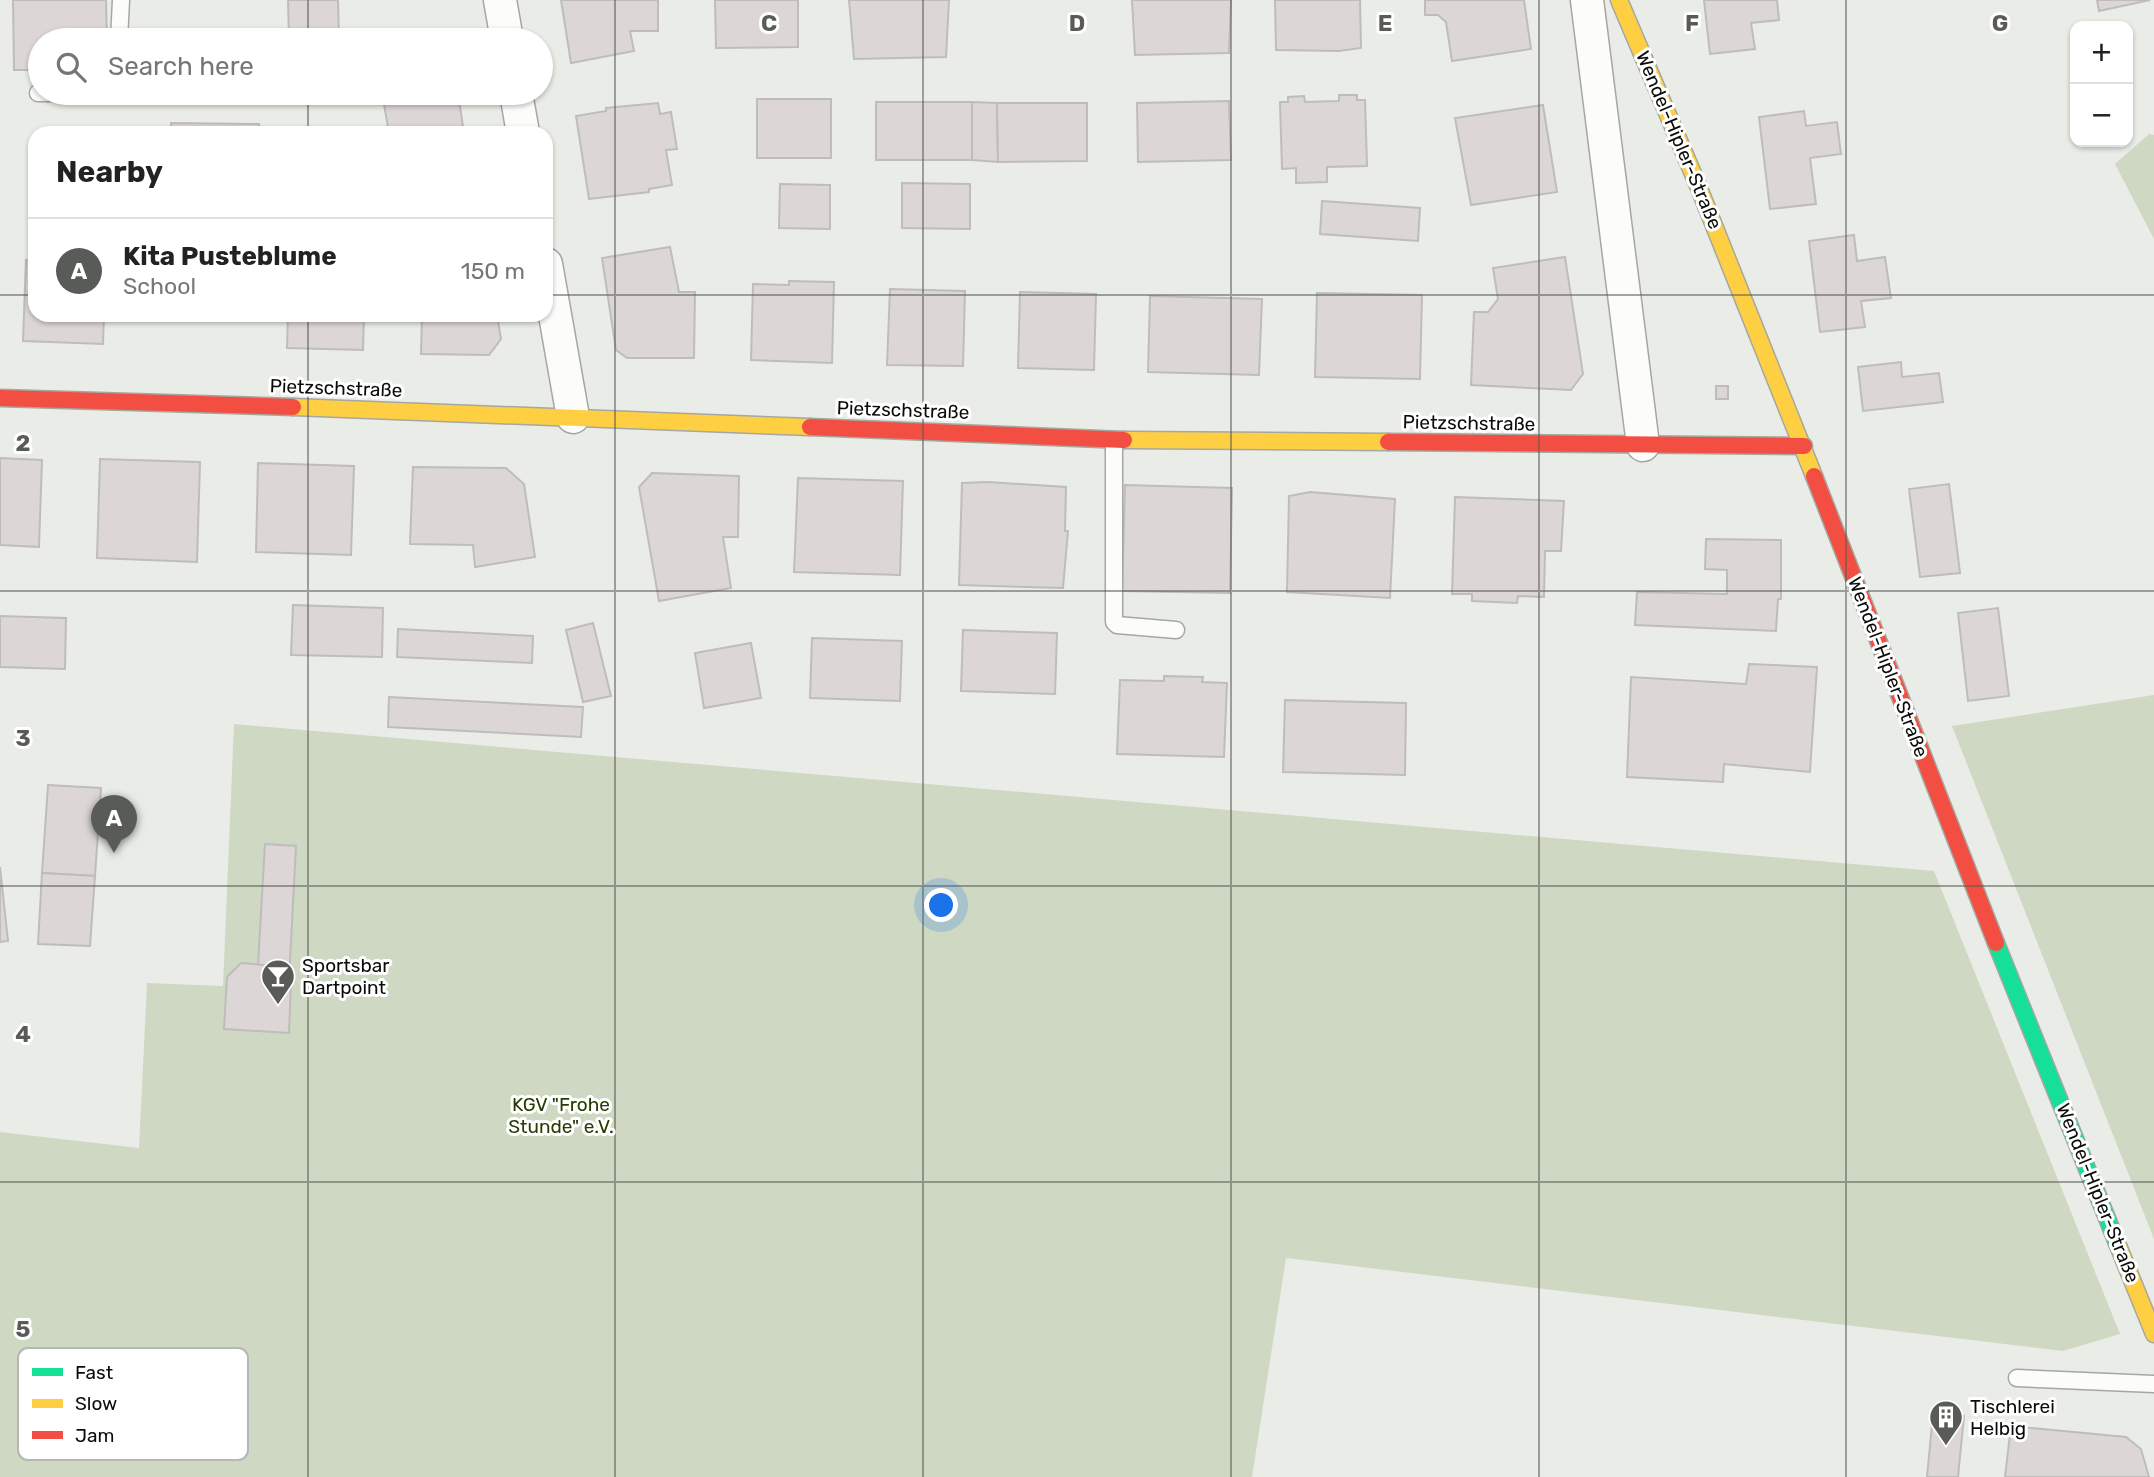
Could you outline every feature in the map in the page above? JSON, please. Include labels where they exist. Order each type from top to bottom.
[{"type":"street","points":[[500,0],[505,28]]},
{"type":"street","points":[[1587,0],[1643,445]]},
{"type":"street","name":"Wendel-Hipler-Straße","points":[[1619,0],[1661,95],[1804,446],[1913,733],[2154,1334]]},
{"type":"street","points":[[518,105],[522,126]]},
{"type":"street","points":[[553,304],[573,417]]},
{"type":"street","name":"Pietzschstraße","points":[[0,398],[573,417],[1114,440],[1804,446]]},
{"type":"lane","points":[[120,28],[121,0]]},
{"type":"lane","points":[[1114,440],[1114,622],[1116,625],[1130,628],[1176,630]]},
{"type":"lane","points":[[2017,1378],[2154,1384]]},
{"type":"green space","points":[[2149,134],[2154,135],[2154,239],[2115,164]]},
{"type":"green space","points":[[2154,695],[2154,1239],[1952,726]]},
{"type":"green space","name":"KGV \"Frohe Stunde\" e.V.","points":[[234,724],[1934,871],[2120,1334],[2063,1351],[1286,1258],[1252,1477],[0,1477],[0,1132],[139,1148],[147,983],[223,986]]},
{"type":"building","points":[[13,0],[106,0],[107,28],[28,28],[28,70],[14,70]]},
{"type":"building","points":[[288,0],[338,0],[339,28],[289,28]]},
{"type":"building","points":[[561,0],[658,0],[658,31],[630,31],[634,51],[571,63]]},
{"type":"building","points":[[715,0],[798,0],[798,47],[716,48]]},
{"type":"building","points":[[849,0],[949,0],[946,57],[854,59]]},
{"type":"building","points":[[1132,0],[1231,0],[1229,53],[1135,55]]},
{"type":"building","points":[[1275,0],[1360,0],[1361,48],[1339,51],[1276,50]]},
{"type":"building","points":[[1425,0],[1524,0],[1531,49],[1452,61],[1446,22],[1438,15],[1425,15]]},
{"type":"building","points":[[1704,0],[1777,0],[1779,20],[1751,23],[1755,49],[1710,54]]},
{"type":"building","points":[[2097,0],[2150,0],[2099,11]]},
{"type":"building","points":[[1339,95],[1357,95],[1357,100],[1365,100],[1367,166],[1327,167],[1327,182],[1296,183],[1296,168],[1282,169],[1280,102],[1288,102],[1288,97],[1304,96],[1305,102],[1339,101]]},
{"type":"building","points":[[757,99],[831,99],[831,158],[757,158]]},
{"type":"building","points":[[1229,101],[1231,160],[1138,162],[1137,103]]},
{"type":"building","points":[[876,102],[972,102],[972,160],[876,160]]},
{"type":"building","points":[[972,102],[997,103],[998,162],[972,160]]},
{"type":"building","points":[[658,103],[660,114],[671,112],[677,149],[666,150],[672,185],[649,189],[649,192],[589,199],[576,116],[606,111],[606,108]]},
{"type":"building","points":[[997,103],[1087,103],[1087,161],[998,162]]},
{"type":"building","points":[[384,105],[460,105],[463,126],[388,126]]},
{"type":"building","points":[[1543,105],[1557,192],[1471,205],[1455,118]]},
{"type":"building","points":[[1804,111],[1806,126],[1837,122],[1841,154],[1810,158],[1816,204],[1770,209],[1759,117]]},
{"type":"building","points":[[171,123],[259,124],[259,126],[171,126]]},
{"type":"building","points":[[902,183],[970,184],[970,229],[902,228]]},
{"type":"building","points":[[780,184],[830,185],[830,229],[779,228]]},
{"type":"building","points":[[1322,201],[1420,208],[1418,241],[1320,234]]},
{"type":"building","points":[[1854,235],[1857,261],[1885,257],[1891,298],[1861,301],[1865,327],[1820,332],[1809,241]]},
{"type":"building","points":[[670,247],[679,292],[695,292],[694,358],[627,358],[616,350],[602,258]]},
{"type":"building","points":[[1565,257],[1583,374],[1571,390],[1471,385],[1474,312],[1488,312],[1498,299],[1493,268]]},
{"type":"building","points":[[26,260],[28,322],[104,322],[103,344],[23,341]]},
{"type":"building","points":[[789,281],[834,282],[832,363],[751,360],[753,284],[789,285]]},
{"type":"building","points":[[890,289],[965,291],[963,366],[887,365]]},
{"type":"building","points":[[1020,292],[1096,294],[1094,370],[1018,368]]},
{"type":"building","points":[[1317,293],[1422,295],[1420,379],[1315,377]]},
{"type":"building","points":[[1150,296],[1262,299],[1259,375],[1148,372]]},
{"type":"building","points":[[288,322],[364,322],[363,350],[287,348]]},
{"type":"building","points":[[422,322],[498,322],[501,339],[489,355],[421,354]]},
{"type":"building","points":[[1901,362],[1902,377],[1939,373],[1943,402],[1863,411],[1858,367]]},
{"type":"building","points":[[1716,386],[1728,386],[1728,399],[1716,399]]},
{"type":"building","points":[[0,458],[42,460],[39,547],[0,545]]},
{"type":"building","points":[[100,459],[200,462],[197,562],[97,558]]},
{"type":"building","points":[[258,463],[354,466],[351,555],[256,552]]},
{"type":"building","points":[[413,467],[506,468],[524,484],[535,557],[475,567],[473,545],[410,544]]},
{"type":"building","points":[[652,473],[739,476],[738,537],[723,537],[731,588],[659,601],[639,487]]},
{"type":"building","points":[[798,478],[903,481],[900,575],[794,572]]},
{"type":"building","points":[[962,483],[1066,487],[1065,531],[1068,531],[1063,588],[959,585]]},
{"type":"building","points":[[1949,484],[1960,573],[1920,577],[1909,489]]},
{"type":"building","points":[[1125,485],[1232,488],[1230,593],[1122,591]]},
{"type":"building","points":[[1310,492],[1395,499],[1390,598],[1287,592],[1289,496]]},
{"type":"building","points":[[1455,497],[1564,501],[1561,551],[1545,551],[1544,597],[1518,596],[1517,603],[1472,601],[1472,594],[1452,594]]},
{"type":"building","points":[[1706,539],[1781,540],[1781,599],[1778,599],[1776,631],[1635,625],[1637,592],[1727,594],[1727,570],[1705,569]]},
{"type":"building","points":[[293,605],[383,608],[382,657],[291,655]]},
{"type":"building","points":[[1998,608],[2009,696],[1968,701],[1958,613]]},
{"type":"building","points":[[0,616],[66,618],[65,669],[0,667]]},
{"type":"building","points":[[593,623],[611,696],[583,702],[566,630]]},
{"type":"building","points":[[398,629],[533,636],[532,663],[397,657]]},
{"type":"building","points":[[963,630],[1057,633],[1055,694],[961,691]]},
{"type":"building","points":[[812,638],[902,641],[900,701],[810,698]]},
{"type":"building","points":[[751,643],[761,698],[704,708],[695,653]]},
{"type":"building","points":[[1749,664],[1817,667],[1810,772],[1724,764],[1723,782],[1627,777],[1631,677],[1746,684]]},
{"type":"building","points":[[1164,676],[1203,677],[1202,682],[1227,683],[1224,757],[1117,754],[1120,680],[1164,681]]},
{"type":"building","points":[[389,697],[583,707],[581,737],[388,727]]},
{"type":"building","points":[[1285,700],[1406,703],[1405,775],[1283,772]]},
{"type":"building","points":[[48,785],[101,788],[95,876],[42,873]]},
{"type":"building","points":[[265,844],[296,846],[289,979],[274,966],[258,965]]},
{"type":"building","points":[[0,867],[8,941],[0,942]]},
{"type":"building","points":[[42,873],[95,876],[90,946],[38,944]]},
{"type":"building","points":[[241,963],[274,966],[291,982],[289,1033],[224,1029],[227,977]]},
{"type":"building","name":"Tischlerei Helbig","points":[[1933,1414],[1964,1416],[1958,1477],[1927,1477]]},
{"type":"building","points":[[2011,1426],[2126,1437],[2141,1449],[2149,1477],[2005,1477]]},
{"type":"traffic: fast","points":[[1996,943],[2117,1243]]},
{"type":"traffic: slow","points":[[1619,0],[1697,183],[1814,476]]},
{"type":"traffic: slow","points":[[293,407],[810,427]]},
{"type":"traffic: slow","points":[[1124,440],[1388,442]]},
{"type":"traffic: slow","points":[[2117,1243],[2154,1334]]},
{"type":"traffic: jam","points":[[0,398],[293,407]]},
{"type":"traffic: jam","points":[[810,427],[1124,440]]},
{"type":"traffic: jam","points":[[1388,442],[1804,446]]},
{"type":"traffic: jam","points":[[1814,476],[1996,943]]},
{"type":"place","name":"Kita Pusteblume","points":[[114,853]]},
{"type":"place","name":"Sportsbar Dartpoint","points":[[278,1006]]},
{"type":"place","name":"Tischlerei Helbig","points":[[1946,1447]]}]
